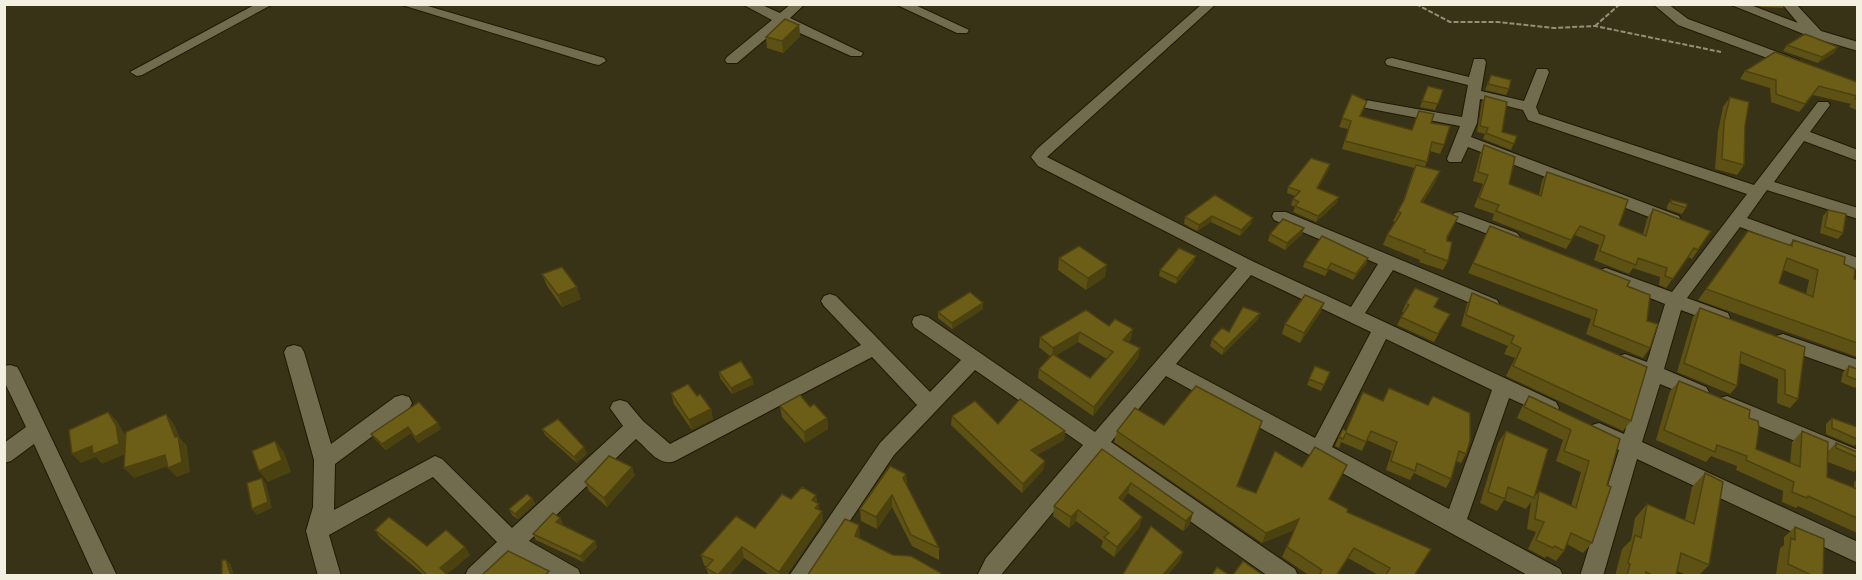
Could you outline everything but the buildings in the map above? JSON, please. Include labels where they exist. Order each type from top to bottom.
[{"type":"street","points":[[136,72],[267,4]]},
{"type":"street","points":[[405,4],[599,61]]},
{"type":"street","points":[[748,4],[856,53]]},
{"type":"street","points":[[732,60],[799,4]]},
{"type":"street","points":[[901,4],[962,30]]},
{"type":"street","points":[[1210,4],[1131,71],[1042,152],[1039,157],[1044,163],[1248,266],[1857,553]]},
{"type":"street","points":[[1659,4],[1683,22],[1807,67]]},
{"type":"street","points":[[1735,4],[1857,47]]},
{"type":"street","points":[[1788,4],[1816,34]]},
{"type":"street","points":[[1392,62],[1529,106]]},
{"type":"street","points":[[1455,159],[1469,123],[1479,62]]},
{"type":"street","points":[[1542,72],[1529,106],[1533,117],[1761,188],[1857,214]]},
{"type":"street","points":[[1366,104],[1469,123]]},
{"type":"street","points":[[1591,576],[1675,301],[1717,237],[1736,220],[1823,105]]},
{"type":"street","points":[[1801,134],[1857,156]]},
{"type":"street","points":[[1462,139],[1690,226]]},
{"type":"street","points":[[1280,216],[1510,313]]},
{"type":"street","points":[[1460,217],[1524,242]]},
{"type":"street","points":[[1736,220],[1857,265]]},
{"type":"street","points":[[1354,316],[1389,262]]},
{"type":"street","points":[[997,572],[1098,444],[1248,266]]},
{"type":"street","points":[[1589,268],[1740,325]]},
{"type":"street","points":[[830,302],[929,404]]},
{"type":"street","points":[[921,322],[1287,576]]},
{"type":"street","points":[[1319,450],[1382,329]]},
{"type":"street","points":[[1772,337],[1857,368]]},
{"type":"street","points":[[620,408],[636,427],[668,455],[874,347]]},
{"type":"street","points":[[294,352],[325,460],[324,507],[317,531],[330,576]]},
{"type":"street","points":[[1609,355],[1857,459]]},
{"type":"street","points":[[800,576],[887,449],[974,359]]},
{"type":"street","points":[[1163,366],[1552,576]]},
{"type":"street","points":[[10,372],[106,576]]},
{"type":"street","points":[[1455,523],[1503,386]]},
{"type":"street","points":[[325,460],[402,403]]},
{"type":"street","points":[[476,576],[636,427]]},
{"type":"street","points":[[4,455],[37,430]]},
{"type":"street","points":[[317,531],[435,465],[512,543],[570,576]]},
{"type":"path","points":[[1416,4],[1450,22],[1497,22],[1554,28],[1595,26],[1734,54],[1738,43]]},
{"type":"path","points":[[1595,26],[1620,4]]}]
